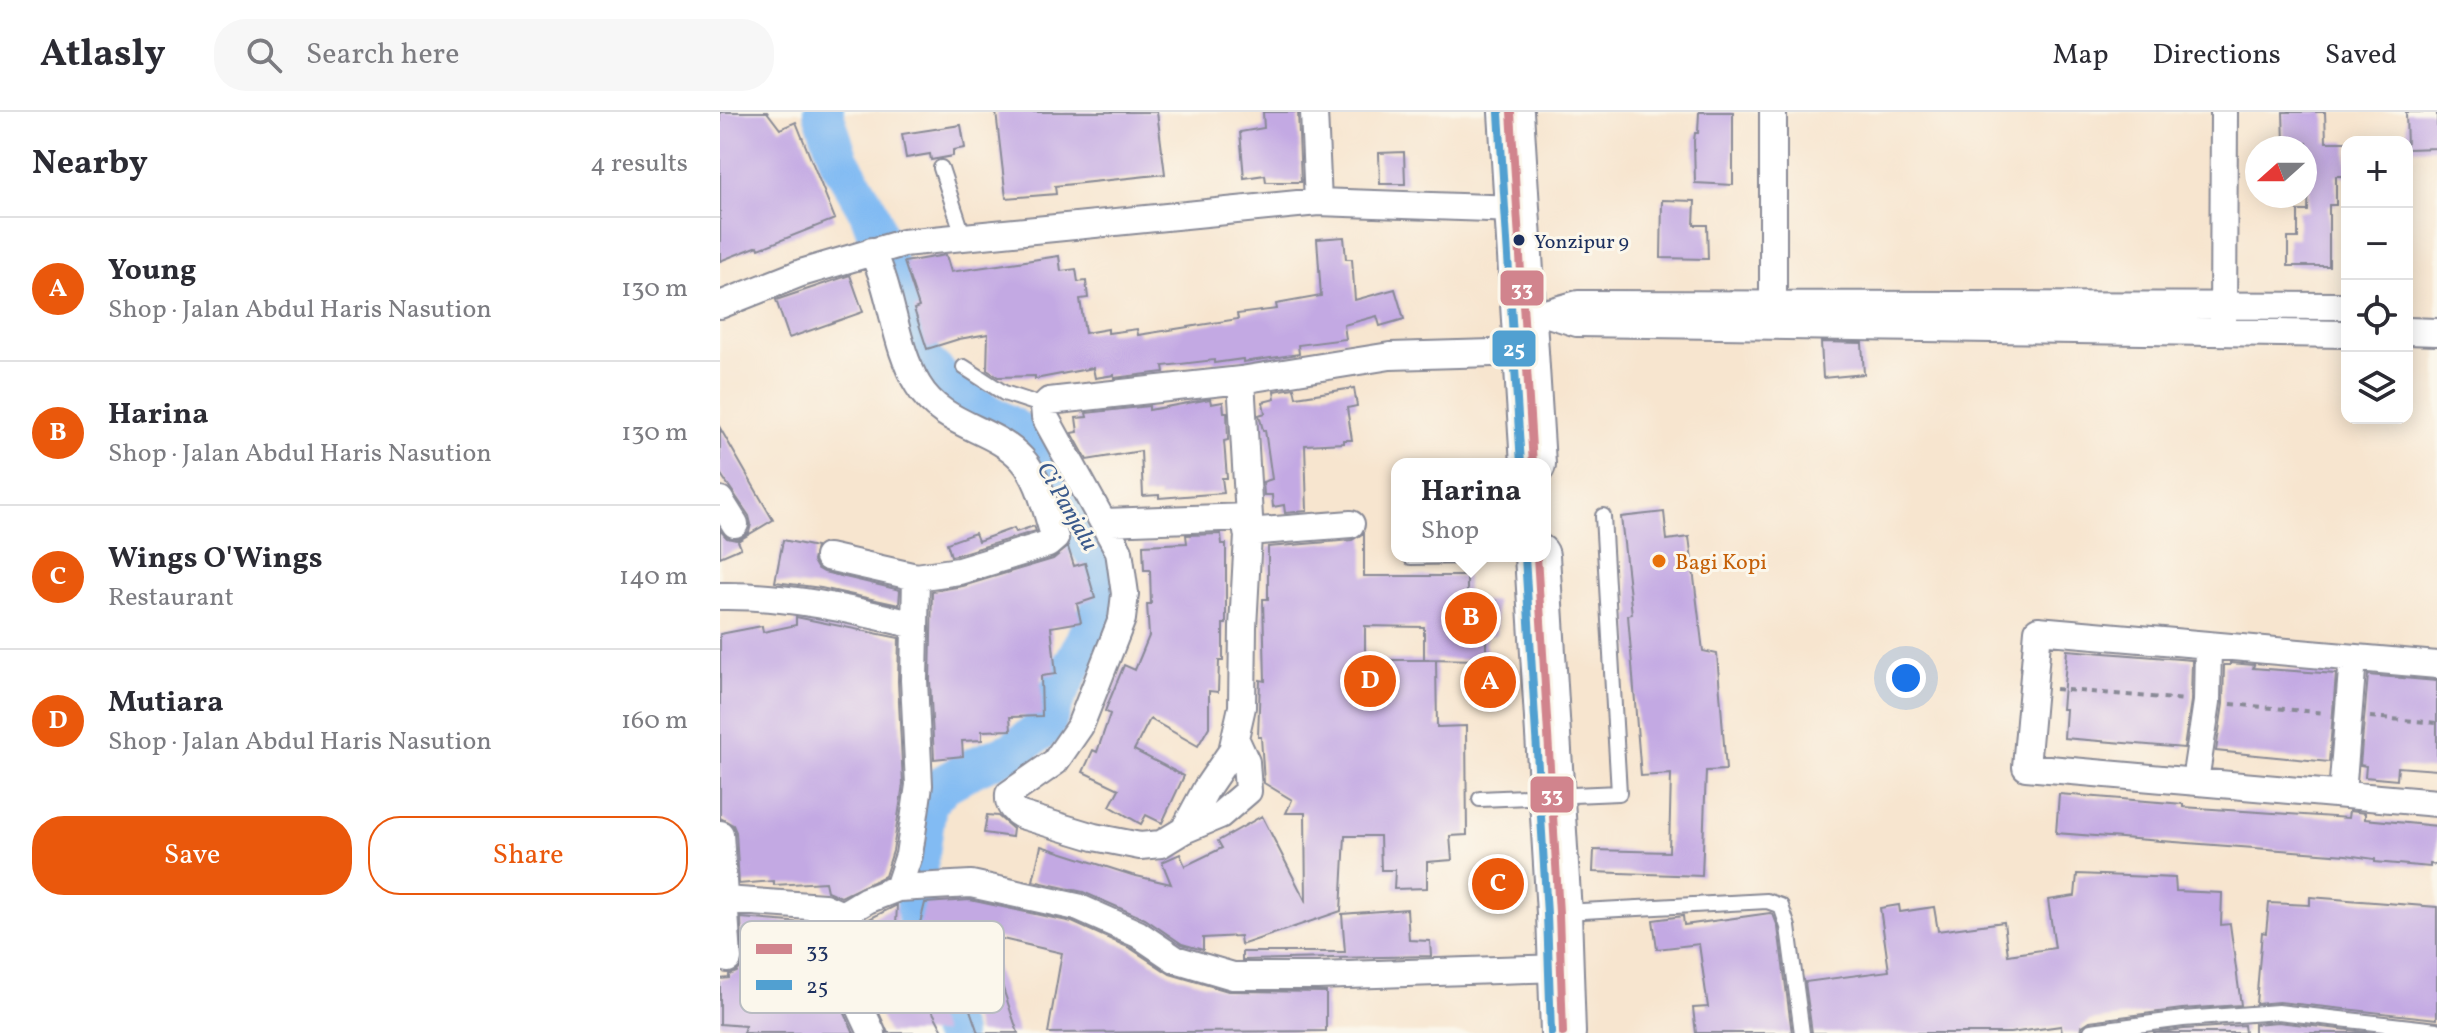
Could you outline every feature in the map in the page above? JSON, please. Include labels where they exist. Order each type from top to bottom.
[{"type":"highway","points":[[1511,112],[1517,209],[1532,326],[1533,458]]},
{"type":"highway","points":[[1537,562],[1559,913],[1563,1033]]},
{"type":"street","points":[[1314,112],[1318,202]]},
{"type":"street","points":[[1773,112],[1773,315]]},
{"type":"street","points":[[2223,319],[2224,112]]},
{"type":"street","points":[[720,305],[801,273],[903,243],[1318,202],[1517,209]]},
{"type":"street","points":[[828,557],[916,577],[959,571],[1048,544],[1055,538],[1033,473],[1020,456],[935,408],[917,383],[874,250]]},
{"type":"street","points":[[2223,319],[2341,307]]},
{"type":"street","points":[[1235,738],[1246,762],[1248,791],[1220,815],[1184,830],[1161,844],[1140,846],[1094,837],[1021,815],[1010,804],[1009,794],[1055,762],[1080,726],[1122,619],[1125,594],[1119,551],[1045,417],[1044,406],[1049,401],[1241,380],[1390,356],[1532,326],[1654,314],[2223,319],[2341,333]]},
{"type":"street","points":[[1184,830],[1206,789],[1232,751],[1242,707],[1248,525],[1241,380]]},
{"type":"street","points":[[720,500],[735,524]]},
{"type":"street","points":[[1104,522],[1351,524]]},
{"type":"street","points":[[900,887],[909,855],[919,785],[915,698],[916,577]]},
{"type":"street","points":[[720,596],[760,595],[833,605],[915,625]]},
{"type":"street","points":[[2437,665],[2038,630],[2026,767],[2437,803]]},
{"type":"street","points":[[2195,781],[2207,702],[2208,645]]},
{"type":"street","points":[[2342,794],[2353,658]]},
{"type":"street","points":[[720,834],[728,959]]},
{"type":"street","points":[[842,915],[867,900],[900,887],[971,884],[1077,907],[1138,934],[1175,959],[1233,976],[1560,968]]},
{"type":"street","points":[[725,900],[824,907],[842,915]]},
{"type":"street","points":[[841,921],[842,915]]},
{"type":"street","points":[[863,1013],[872,1033]]},
{"type":"lane","points":[[941,168],[964,238]]},
{"type":"lane","points":[[964,367],[1004,393],[1044,406]]},
{"type":"lane","points":[[1480,799],[1619,793],[1603,516]]},
{"type":"lane","points":[[1559,913],[1767,901],[1781,906],[1788,927],[1802,1033]]},
{"type":"lane","points":[[2091,1031],[2183,1019],[2278,1012],[2437,1030]]},
{"type":"path","points":[[2033,687],[2437,723]]},
{"type":"building","points":[[720,112],[767,112],[780,129],[796,122],[835,219],[720,261]]},
{"type":"building","points":[[996,112],[1157,112],[1165,174],[1055,186],[1056,194],[1006,198]]},
{"type":"building","points":[[1263,112],[1298,112],[1301,182],[1266,182],[1265,175],[1244,178],[1240,132],[1264,128]]},
{"type":"building","points":[[1699,112],[1733,112],[1733,185],[1695,183],[1694,141],[1695,133],[1698,133]]},
{"type":"building","points":[[2283,112],[2325,112],[2326,142],[2341,142],[2341,176],[2336,176],[2336,205],[2329,205],[2329,266],[2288,266],[2288,238],[2298,238],[2298,211],[2317,208],[2317,136],[2284,136]]},
{"type":"building","points":[[2406,112],[2437,112],[2437,148],[2413,149],[2413,136],[2407,136]]},
{"type":"building","points":[[961,125],[965,148],[953,150],[953,156],[931,160],[930,154],[906,158],[902,134]]},
{"type":"building","points":[[1404,152],[1405,184],[1380,184],[1379,153]]},
{"type":"building","points":[[1662,200],[1695,201],[1694,225],[1707,225],[1708,259],[1661,258]]},
{"type":"building","points":[[1344,237],[1346,259],[1352,259],[1355,300],[1395,289],[1404,319],[1380,326],[1377,316],[1344,325],[1346,339],[1298,345],[1299,354],[1243,362],[1243,359],[1214,363],[1214,360],[1163,366],[1164,372],[1114,378],[1114,375],[1095,378],[1093,368],[1035,379],[1035,376],[998,377],[987,370],[988,334],[927,349],[914,309],[919,307],[904,262],[946,255],[951,272],[1059,256],[1061,271],[1076,269],[1078,282],[1086,281],[1088,298],[1080,299],[1085,333],[1137,329],[1138,335],[1238,319],[1237,314],[1277,309],[1276,304],[1321,296],[1317,239]]},
{"type":"building","points":[[850,275],[863,312],[789,338],[776,300]]},
{"type":"building","points":[[1821,342],[1862,343],[1864,374],[1823,378]]},
{"type":"building","points":[[1294,388],[1296,397],[1354,388],[1357,406],[1347,408],[1352,440],[1305,445],[1307,511],[1285,513],[1284,505],[1273,507],[1272,495],[1264,495],[1263,482],[1272,479],[1265,430],[1259,415],[1265,413],[1263,402],[1275,399],[1274,391]]},
{"type":"building","points":[[1210,399],[1211,404],[1223,402],[1224,412],[1227,412],[1228,440],[1224,441],[1227,478],[1222,478],[1224,493],[1159,498],[1159,495],[1143,496],[1141,451],[1087,460],[1072,433],[1078,432],[1076,418],[1087,417],[1086,413],[1149,406],[1149,410]]},
{"type":"building","points":[[720,428],[773,520],[738,541],[741,548],[720,557],[720,530],[727,538],[736,540],[749,532],[751,524],[749,516],[720,473]]},
{"type":"building","points":[[1664,512],[1667,540],[1689,537],[1703,651],[1717,654],[1726,770],[1706,771],[1702,876],[1593,872],[1594,850],[1669,852],[1671,774],[1641,776],[1628,615],[1632,614],[1621,517]]},
{"type":"building","points":[[1034,526],[1036,531],[951,556],[947,543],[975,533],[978,541],[1014,528],[1016,532]]},
{"type":"building","points":[[1364,533],[1364,576],[1467,576],[1467,601],[1496,601],[1496,635],[1486,635],[1486,660],[1424,659],[1424,627],[1365,626],[1365,660],[1436,660],[1437,727],[1466,726],[1467,835],[1450,836],[1452,860],[1427,862],[1427,888],[1394,889],[1395,870],[1381,870],[1380,836],[1345,836],[1341,911],[1241,945],[1240,936],[1203,938],[1203,950],[1182,944],[1145,919],[1083,892],[1033,881],[1041,846],[1171,884],[1162,862],[1180,854],[1185,866],[1222,848],[1218,841],[1262,816],[1306,902],[1305,813],[1286,813],[1292,800],[1264,783],[1261,737],[1258,737],[1260,680],[1265,681],[1263,599],[1268,599],[1268,547],[1352,540]]},
{"type":"building","points":[[1221,534],[1222,544],[1226,544],[1226,624],[1223,624],[1223,661],[1219,661],[1218,692],[1209,691],[1209,727],[1198,746],[1150,719],[1134,750],[1184,776],[1162,823],[1146,815],[1141,824],[1110,806],[1119,789],[1083,772],[1093,750],[1097,752],[1110,714],[1105,711],[1124,665],[1135,670],[1149,636],[1147,604],[1151,604],[1150,570],[1144,570],[1143,545],[1187,543],[1186,535]]},
{"type":"building","points":[[783,540],[816,547],[813,561],[824,572],[900,590],[899,605],[821,588],[775,582]]},
{"type":"building","points":[[1068,547],[1074,566],[1085,563],[1095,598],[1077,604],[1081,622],[1051,627],[1056,674],[1041,676],[1042,716],[1010,717],[1011,730],[982,731],[982,740],[962,741],[963,756],[934,759],[930,680],[932,591],[963,586],[1053,559]]},
{"type":"building","points":[[796,617],[899,638],[903,784],[893,851],[885,876],[841,897],[827,891],[825,882],[739,884],[736,832],[733,825],[720,818],[720,634],[762,626],[763,632],[796,625]]},
{"type":"building","points":[[2067,650],[2192,660],[2191,701],[2184,748],[2064,738],[2066,709],[2062,709]]},
{"type":"building","points":[[2224,665],[2254,665],[2253,668],[2336,674],[2329,762],[2216,751],[2223,704]]},
{"type":"building","points":[[2368,675],[2437,681],[2437,770],[2398,767],[2397,780],[2365,777],[2366,766],[2360,765]]},
{"type":"building","points":[[2059,794],[2183,804],[2183,807],[2348,818],[2349,811],[2365,813],[2365,819],[2437,826],[2437,865],[2430,864],[2430,867],[2375,862],[2375,859],[2346,855],[2056,833]]},
{"type":"building","points":[[987,815],[998,816],[1013,829],[1012,837],[984,833]]},
{"type":"building","points":[[2077,874],[2175,878],[2176,891],[2222,893],[2221,925],[2230,924],[2241,1005],[2090,1021],[2082,1026],[2081,1033],[2062,1033],[2061,1026],[2010,1033],[1812,1033],[1805,982],[1889,971],[1880,908],[1899,905],[1900,912],[1934,907],[1938,931],[2004,922],[2008,955],[2055,948],[2048,900],[2075,896]]},
{"type":"building","points":[[2310,897],[2437,907],[2437,1019],[2279,1002],[2256,1004],[2262,932],[2266,933],[2269,903],[2310,905]]},
{"type":"building","points":[[970,900],[1072,922],[1130,948],[1170,974],[1228,991],[1326,992],[1326,1031],[1048,1033],[1062,953],[1004,939],[1004,921],[920,921],[925,903]]},
{"type":"building","points":[[897,905],[896,921],[865,921]]},
{"type":"building","points":[[1407,909],[1409,940],[1430,941],[1431,956],[1242,960],[1242,952],[1345,952],[1342,914]]},
{"type":"building","points":[[1770,913],[1778,927],[1792,1033],[1696,1033],[1693,1008],[1708,1007],[1699,944],[1657,949],[1653,920],[1683,916],[1684,925]]},
{"type":"building","points":[[741,918],[778,921],[741,921]]},
{"type":"building","points":[[740,968],[740,1013],[845,1013],[854,1033],[743,1033],[745,1026],[720,1024],[720,979],[729,978]]},
{"type":"building","points":[[1004,991],[1018,1033],[978,1033],[971,1013],[1004,1013]]},
{"type":"building","points":[[879,1013],[933,1013],[944,1033],[888,1033]]},
{"type":"building","points":[[2278,1022],[2375,1033],[2254,1033],[2254,1024]]},
{"type":"building","points":[[2244,1025],[2245,1033],[2153,1033],[2184,1029]]},
{"type":"waterway","name":"Ci Panjalu","points":[[823,112],[839,160],[869,212],[923,361],[965,400],[1030,438],[1069,517],[1098,557],[1105,597],[1054,701],[1045,727],[1013,751],[976,766],[944,784],[927,803],[915,889],[918,921]]},
{"type":"waterway","name":"Ci Panjalu","points":[[941,1013],[954,1033]]},
{"type":"transit line","name":"33","points":[[1511,112],[1533,458]]},
{"type":"transit line","name":"25","points":[[1499,113],[1521,458]]},
{"type":"transit line","name":"25","points":[[1525,562],[1547,914],[1551,1033]]},
{"type":"transit line","name":"33","points":[[1537,562],[1559,913],[1563,1033]]},
{"type":"place","name":"Yonzipur 9","points":[[1519,240]]},
{"type":"place","name":"Bagi Kopi","points":[[1659,561]]},
{"type":"place","name":"Harina","points":[[1471,618]]},
{"type":"place","name":"Mutiara","points":[[1370,681]]},
{"type":"place","name":"Young","points":[[1490,682]]},
{"type":"place","name":"Wings O'Wings","points":[[1498,884]]}]
